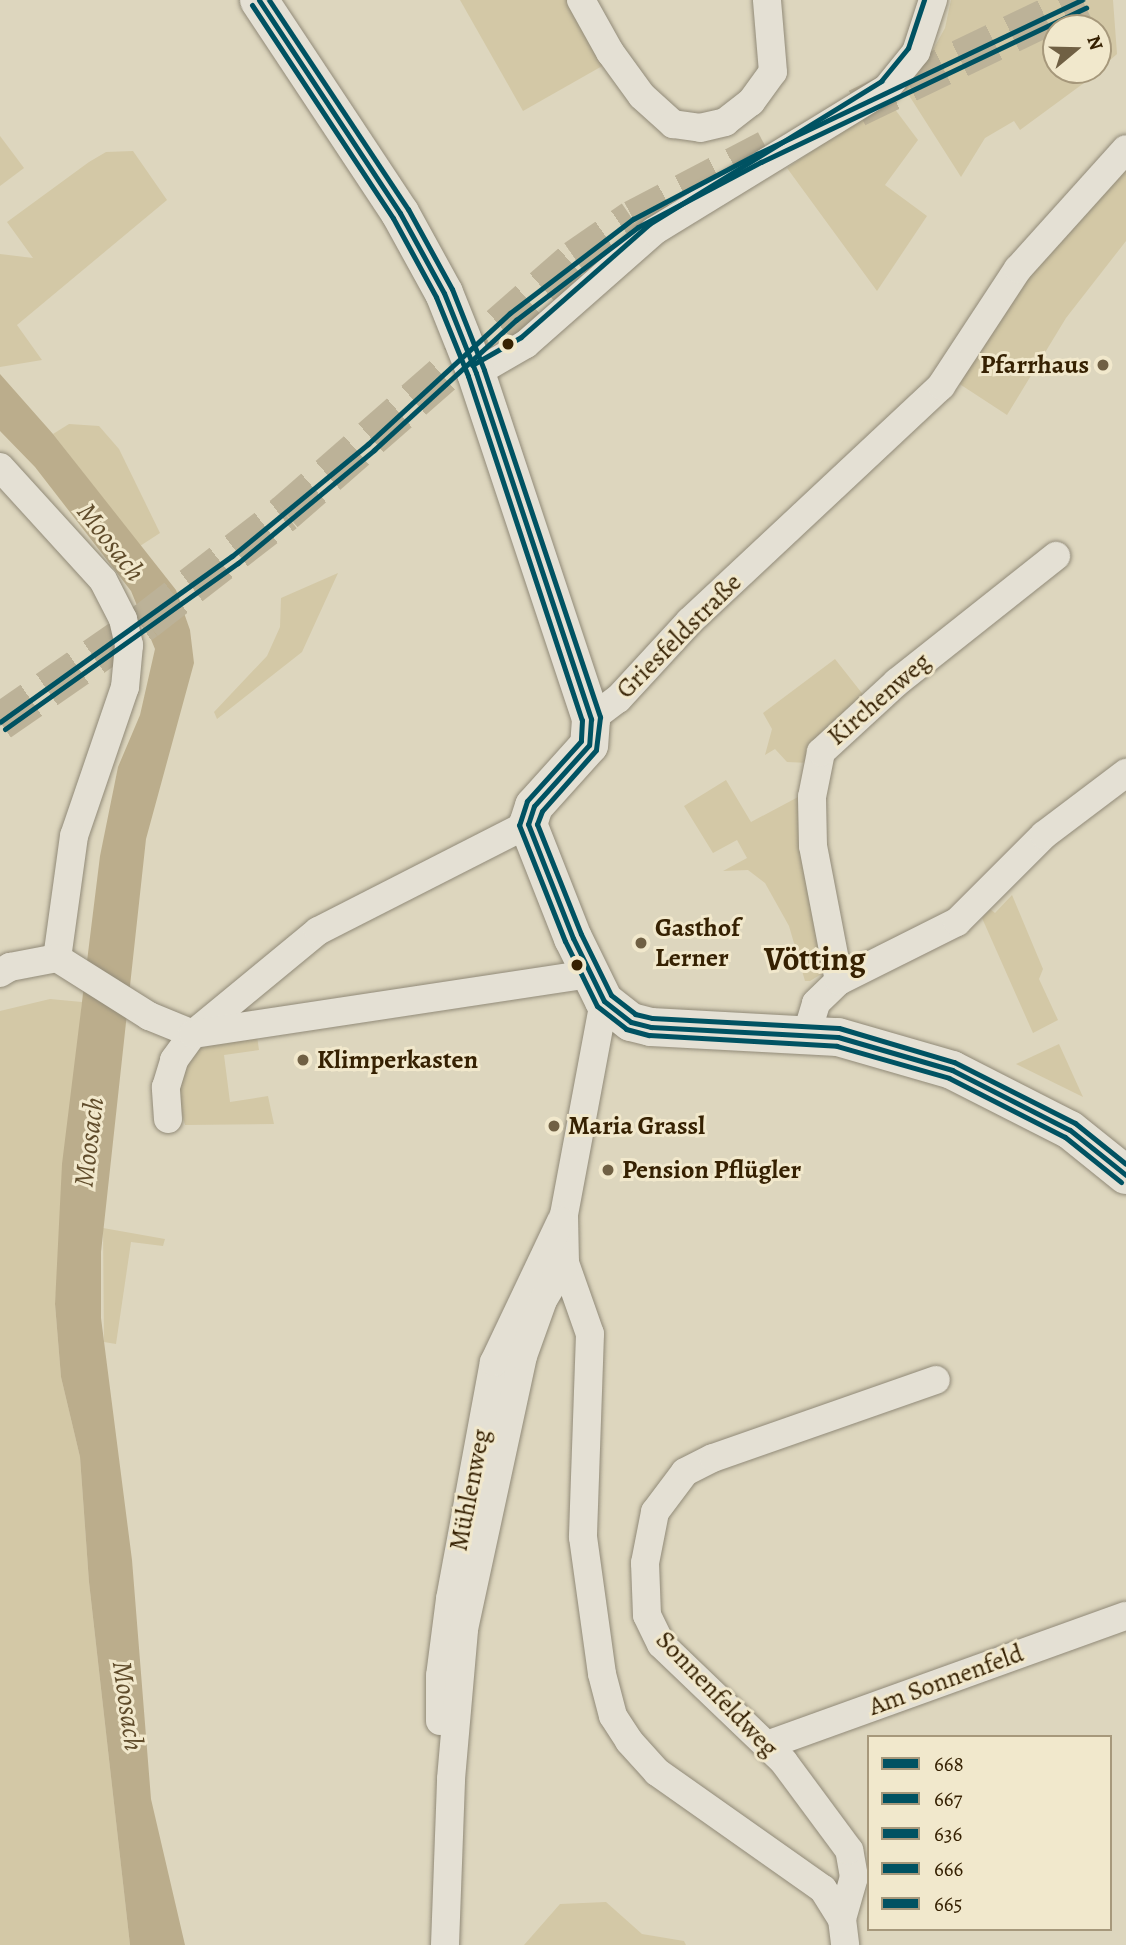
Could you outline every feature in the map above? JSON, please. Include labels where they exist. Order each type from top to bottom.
[{"type":"main road","points":[[259,0],[413,234],[444,293],[476,373],[591,719]]},
{"type":"main road","name":"Griesfeldstraße","points":[[528,824],[544,793],[589,745],[591,719]]},
{"type":"main road","points":[[528,824],[597,987],[631,1022],[651,1027],[807,1033],[857,1040],[952,1070],[1070,1130],[1126,1175]]},
{"type":"street","points":[[581,0],[634,85],[673,124],[700,128],[725,122],[751,102],[774,72],[767,0]]},
{"type":"street","points":[[476,373],[526,344],[654,231],[887,88],[916,52],[933,0]]},
{"type":"street","name":"Griesfeldstraße","points":[[591,719],[618,699],[690,621],[941,386],[1018,269],[1126,149]]},
{"type":"street","points":[[0,467],[103,580],[123,620],[129,645],[125,687],[74,836],[66,965]]},
{"type":"street","name":"Kirchenweg","points":[[839,981],[813,846],[811,797],[821,752],[829,739],[897,682],[1056,556]]},
{"type":"street","points":[[807,1033],[816,1003],[839,981],[957,922],[1044,835],[1126,773]]},
{"type":"street","points":[[168,1119],[166,1087],[185,1032],[318,931],[528,824]]},
{"type":"street","points":[[0,973],[10,967],[66,965],[149,1016],[185,1032],[597,987],[564,1215],[565,1263],[590,1334],[583,1537],[602,1674],[613,1716],[657,1772],[808,1876],[834,1902],[844,1932]]},
{"type":"street","name":"Mühlenweg","points":[[451,1779],[439,1737],[440,1676],[465,1508],[494,1362],[564,1215]]},
{"type":"street","name":"Mühlenweg","points":[[445,1945],[451,1779],[464,1629],[514,1396],[543,1300],[565,1263]]},
{"type":"street","name":"Sonnenfeldweg","points":[[844,1932],[854,1877],[849,1850],[767,1745],[707,1692],[652,1629],[643,1581],[655,1512],[685,1472],[713,1458],[936,1380]]},
{"type":"street","name":"Am Sonnenfeld","points":[[767,1745],[1126,1616]]},
{"type":"shaded area","points":[[460,0],[567,0],[604,65],[523,111]]},
{"type":"shaded area","points":[[951,0],[1113,0],[1117,54],[1112,58],[1112,14],[1042,14],[1042,84],[1083,84],[1020,130],[1014,121],[985,138],[961,177],[903,86],[924,66],[945,28]]},
{"type":"shaded area","points":[[888,100],[918,140],[885,185],[927,216],[877,291],[787,168]]},
{"type":"shaded area","points":[[0,136],[24,168],[0,186]]},
{"type":"shaded area","points":[[133,151],[167,200],[17,325],[42,360],[0,367],[0,254],[33,258],[7,222],[106,152]]},
{"type":"shaded area","points":[[1126,162],[1126,241],[1066,318],[1007,415],[955,381],[999,310]]},
{"type":"shaded area","points":[[69,424],[99,426],[119,449],[160,533],[140,546],[53,434]]},
{"type":"shaded area","points":[[338,573],[302,652],[217,719],[214,712],[267,656],[280,627],[281,598]]},
{"type":"shaded area","points":[[835,659],[865,697],[809,763],[787,762],[775,749],[765,755],[772,729],[763,713]]},
{"type":"shaded area","points":[[726,780],[751,822],[800,796],[828,970],[810,981],[805,981],[789,926],[765,883],[748,870],[723,871],[747,858],[737,840],[713,853],[684,806]]},
{"type":"shaded area","points":[[1012,895],[1043,969],[1039,979],[1058,1020],[1033,1033],[982,918],[990,909],[995,913]]},
{"type":"shaded area","points":[[50,999],[82,1002],[55,1304],[61,1377],[80,1457],[89,1582],[130,1945],[0,1945],[0,1011]]},
{"type":"shaded area","points":[[257,1036],[259,1050],[224,1055],[230,1102],[268,1096],[274,1124],[185,1125],[177,1094],[189,1058],[199,1048]]},
{"type":"shaded area","points":[[1059,1044],[1083,1097],[1016,1064]]},
{"type":"shaded area","points":[[103,1228],[165,1239],[163,1246],[131,1242],[116,1344],[104,1342]]},
{"type":"shaded area","points":[[606,1902],[642,1934],[684,1941],[686,1945],[524,1945],[560,1904]]},
{"type":"water","name":"Moosach","points":[[0,374],[53,434],[176,590],[190,630],[194,663],[146,839],[101,1252],[101,1318],[132,1560],[151,1799],[185,1945],[130,1945],[89,1582],[80,1457],[61,1377],[55,1304],[62,1164],[100,856],[118,767],[140,715],[155,649],[131,591],[35,467],[0,431]]},
{"type":"tunnel","points":[[857,108],[1082,0]]},
{"type":"tunnel","points":[[0,722],[146,621],[285,513],[575,259],[633,219],[767,149]]},
{"type":"transit line","name":"668","points":[[259,0],[400,213],[444,293],[476,373],[591,719],[589,745],[534,806],[528,824],[573,938],[604,1001],[631,1022],[651,1027],[838,1037],[952,1070],[1070,1130],[1126,1175]]},
{"type":"transit line","name":"636","points":[[269,0],[408,209],[452,289],[484,370],[600,717],[596,750],[542,811],[537,824],[581,934],[611,995],[635,1014],[652,1018],[839,1028],[954,1062],[1075,1123],[1126,1164]]},
{"type":"transit line","name":"636","points":[[472,365],[521,337],[649,224],[881,81],[908,48],[924,0]]},
{"type":"transit line","name":"666","points":[[0,722],[232,556],[368,444],[510,313],[633,219],[757,154],[1082,0]]},
{"type":"transit line","name":"667","points":[[252,5],[393,218],[436,297],[468,376],[582,720],[581,741],[527,801],[519,825],[565,941],[597,1006],[626,1029],[649,1035],[837,1046],[949,1078],[1065,1137],[1121,1182]]},
{"type":"transit line","name":"665","points":[[5,729],[238,563],[374,450],[516,320],[638,227],[761,162],[1086,8]]},
{"type":"place","name":"Pfarrhaus","points":[[1103,365]]},
{"type":"place","name":"Gasthof Lerner","points":[[641,943]]},
{"type":"place","name":"Klimperkasten","points":[[303,1060]]},
{"type":"place","name":"Maria Grassl","points":[[554,1126]]},
{"type":"place","name":"Pension Pflügler","points":[[608,1170]]},
{"type":"district","name":"Vötting","points":[[815,959]]}]
